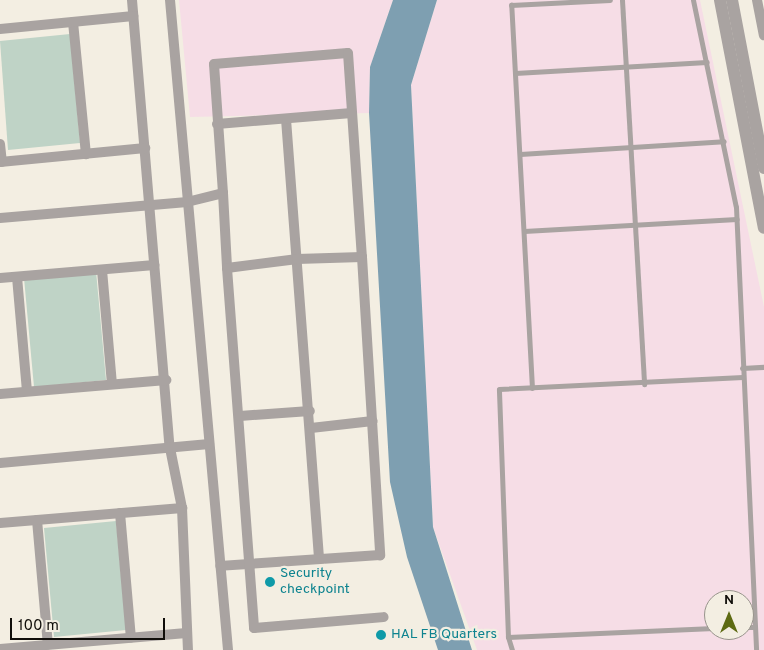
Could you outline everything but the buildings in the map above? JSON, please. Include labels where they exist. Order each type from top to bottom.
[{"type":"street","points":[[132,0],[154,265],[166,380],[170,448],[182,508],[188,650]]},
{"type":"street","points":[[170,0],[228,650]]},
{"type":"street","points":[[720,0],[764,228]]},
{"type":"street","points":[[732,0],[764,168]]},
{"type":"street","points":[[757,0],[764,35]]},
{"type":"street","points":[[0,29],[133,16]]},
{"type":"street","points":[[73,22],[86,154]]},
{"type":"street","points":[[220,566],[249,563],[319,558],[380,555],[373,421],[348,53],[214,64],[217,124],[240,416],[249,563],[254,628],[384,617]]},
{"type":"street","points":[[217,124],[352,113]]},
{"type":"street","points":[[286,119],[310,411],[319,558]]},
{"type":"street","points":[[0,144],[1,162],[145,148]]},
{"type":"street","points":[[0,218],[187,202],[222,193]]},
{"type":"street","points":[[227,268],[297,259],[362,257]]},
{"type":"street","points":[[0,278],[154,265]]},
{"type":"street","points":[[102,270],[112,384]]},
{"type":"street","points":[[17,277],[27,391]]},
{"type":"street","points":[[0,394],[166,380]]},
{"type":"street","points":[[240,416],[310,411]]},
{"type":"street","points":[[311,428],[373,421]]},
{"type":"street","points":[[0,463],[209,444]]},
{"type":"street","points":[[0,524],[182,508]]},
{"type":"street","points":[[120,513],[131,638]]},
{"type":"street","points":[[37,520],[48,645]]},
{"type":"street","points":[[0,649],[186,633]]},
{"type":"lane","points":[[532,388],[511,6],[610,0]]},
{"type":"lane","points":[[622,0],[644,384]]},
{"type":"lane","points":[[693,0],[724,142],[737,219],[742,368],[756,650]]},
{"type":"lane","points":[[515,73],[706,62]]},
{"type":"lane","points":[[520,154],[724,142]]},
{"type":"lane","points":[[524,231],[737,219]]},
{"type":"lane","points":[[742,368],[764,367]]},
{"type":"lane","points":[[512,650],[508,637],[499,389],[644,384],[743,377]]},
{"type":"lane","points":[[508,637],[704,628]]},
{"type":"shaded area","points":[[179,0],[393,0],[370,67],[369,113],[190,117]]},
{"type":"shaded area","points":[[437,0],[700,0],[764,307],[764,650],[477,650],[433,527],[411,85]]},
{"type":"green space","points":[[70,34],[80,143],[8,150],[0,41]]},
{"type":"green space","points":[[96,271],[106,380],[34,387],[24,278]]},
{"type":"green space","points":[[116,521],[126,630],[54,637],[44,528]]},
{"type":"water","points":[[393,0],[437,0],[411,85],[433,527],[472,650],[438,650],[407,557],[390,482],[369,113],[370,67]]},
{"type":"place","name":"Security checkpoint","points":[[270,582]]},
{"type":"place","name":"HAL FB Quarters","points":[[381,635]]}]
